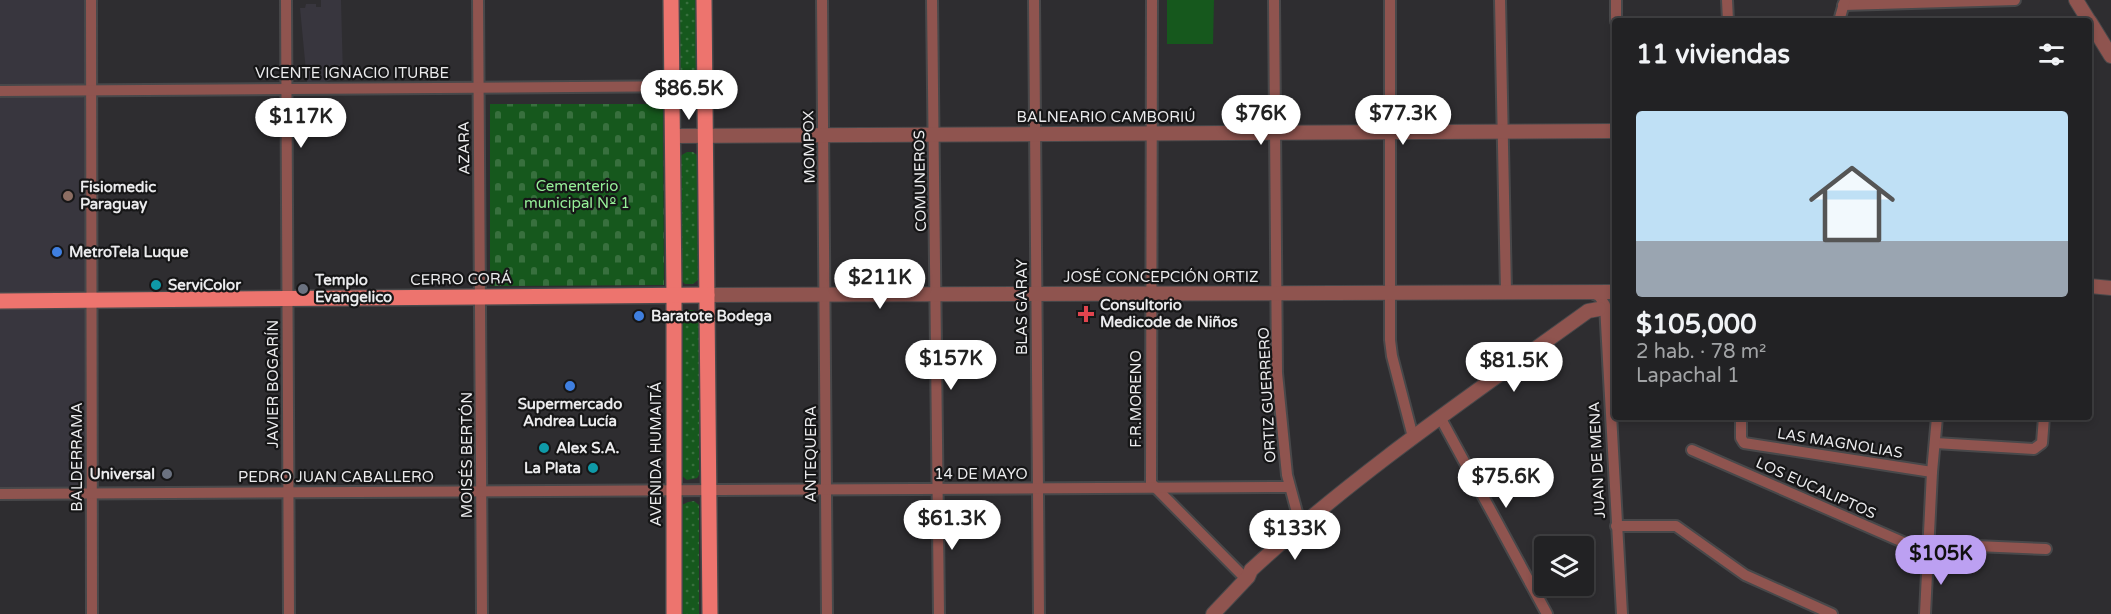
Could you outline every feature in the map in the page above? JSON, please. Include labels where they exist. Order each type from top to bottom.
[{"type":"main road","name":"AVENIDA HUMAITÁ","points":[[671,0],[674,614]]},
{"type":"main road","points":[[704,0],[710,614]]},
{"type":"main road","name":"CERRO CORÁ","points":[[0,300],[707,295]]},
{"type":"street","name":"BALDERRAMA","points":[[92,0],[92,614]]},
{"type":"street","name":"JAVIER BOGARÍN","points":[[286,0],[290,614]]},
{"type":"street","name":"AZARA","points":[[478,0],[481,297]]},
{"type":"street","name":"MOMPOX","points":[[822,0],[825,295]]},
{"type":"street","name":"COMUNEROS","points":[[932,0],[939,614]]},
{"type":"street","name":"BLAS GARAY","points":[[1034,0],[1039,614]]},
{"type":"street","name":"F.R.MORENO","points":[[1152,0],[1151,483],[1154,488]]},
{"type":"street","name":"ORTIZ GUERRERO","points":[[1274,0],[1277,373],[1289,487],[1301,529]]},
{"type":"street","points":[[1389,0],[1389,292],[1392,356],[1413,437]]},
{"type":"street","points":[[1500,0],[1506,292]]},
{"type":"street","points":[[1616,0],[1616,18]]},
{"type":"street","points":[[1727,0],[1728,18]]},
{"type":"street","points":[[1840,18],[1844,2],[2015,0]]},
{"type":"street","points":[[2076,0],[2087,18]]},
{"type":"street","points":[[2092,26],[2111,56]]},
{"type":"street","name":"VICENTE IGNACIO ITURBE","points":[[0,90],[704,86]]},
{"type":"street","name":"BALNEARIO CAMBORIÚ","points":[[673,136],[1612,131]]},
{"type":"street","points":[[2092,286],[2111,288]]},
{"type":"street","name":"JOSÉ CONCEPCIÓN ORTIZ","points":[[707,295],[1587,291],[1609,301]]},
{"type":"street","name":"ANTEQUERA","points":[[825,295],[827,614]]},
{"type":"street","name":"MOISÉS BERTÓN","points":[[481,297],[482,614]]},
{"type":"street","points":[[1301,529],[1588,311],[1609,301]]},
{"type":"street","name":"JUAN DE MENA","points":[[1609,301],[1612,397]]},
{"type":"street","name":"JUAN DE MENA","points":[[1613,420],[1622,614]]},
{"type":"street","name":"LAS MAGNOLIAS","points":[[1741,420],[1741,438],[1744,444],[1932,472]]},
{"type":"street","points":[[1926,614],[1932,472],[1937,420]]},
{"type":"street","points":[[1935,443],[2034,449],[2042,443],[2044,420]]},
{"type":"street","points":[[1213,614],[1247,578],[1256,575],[1301,529],[1413,437],[1442,421]]},
{"type":"street","points":[[1442,421],[1547,614]]},
{"type":"street","name":"LOS EUCALIPTOS","points":[[1692,450],[1928,549]]},
{"type":"street","name":"14 DE MAYO","points":[[673,490],[1289,487]]},
{"type":"street","points":[[1154,488],[1247,578]]},
{"type":"street","name":"PEDRO JUAN CABALLERO","points":[[0,494],[673,490]]},
{"type":"street","points":[[1616,526],[1676,526],[1745,575],[1832,614]]},
{"type":"street","points":[[1928,549],[2046,549]]},
{"type":"shaded area","points":[[0,0],[86,0],[86,83],[0,86]]},
{"type":"shaded area","points":[[321,0],[341,0],[343,76],[325,82],[307,82],[300,8],[305,8],[306,4],[316,4],[316,7],[321,7]]},
{"type":"shaded area","points":[[80,95],[86,99],[87,292],[85,294],[0,295],[0,96]]},
{"type":"shaded area","points":[[0,305],[86,307],[87,486],[85,488],[0,489]]},
{"type":"green space","points":[[679,0],[696,0],[697,69],[688,73],[679,70]]},
{"type":"green space","points":[[1167,0],[1214,0],[1213,44],[1167,44]]},
{"type":"green space","name":"Cementerio municipal Nº 1","points":[[490,104],[663,104],[664,285],[490,286]]},
{"type":"green space","points":[[687,152],[697,155],[698,280],[693,284],[685,284],[682,281],[680,156]]},
{"type":"green space","points":[[688,310],[699,313],[699,475],[697,478],[687,480],[682,476],[682,314]]},
{"type":"green space","points":[[694,501],[699,505],[699,614],[683,614],[682,505]]},
{"type":"place","name":"Fisiomedic Paraguay","points":[[68,196]]},
{"type":"place","name":"MetroTela Luque","points":[[57,252]]},
{"type":"place","name":"ServiColor","points":[[156,285]]},
{"type":"place","name":"Templo Evangelico","points":[[303,289]]},
{"type":"place","name":"Consultorio Medicode de Niños","points":[[1086,314]]},
{"type":"place","name":"Baratote Bodega","points":[[639,316]]},
{"type":"place","name":"Supermercado Andrea Lucía","points":[[570,386]]},
{"type":"place","name":"Alex S.A.","points":[[544,448]]},
{"type":"place","name":"La Plata","points":[[593,468]]},
{"type":"place","name":"Universal","points":[[167,474]]}]
